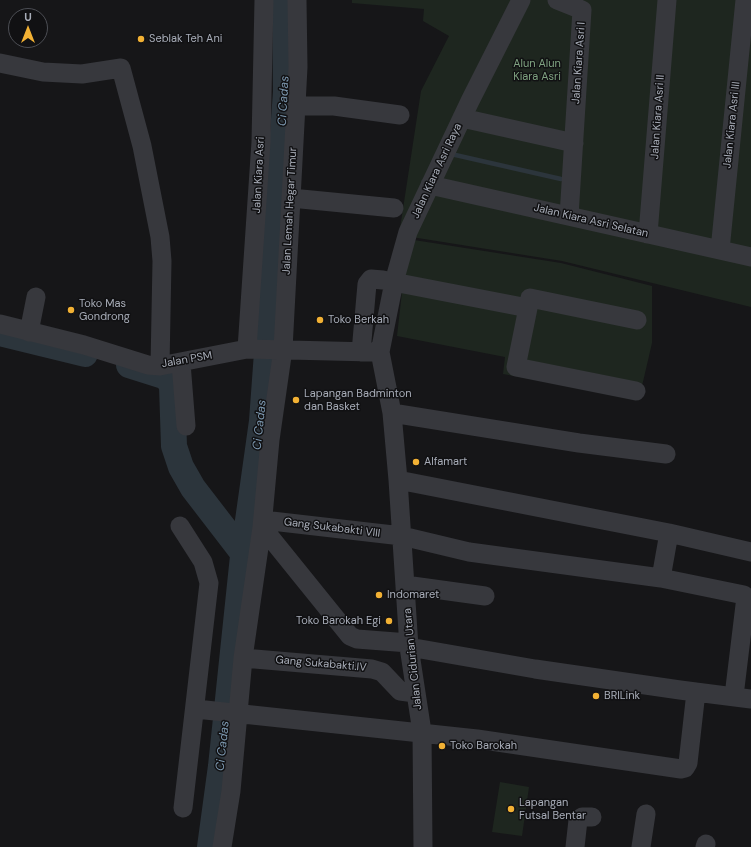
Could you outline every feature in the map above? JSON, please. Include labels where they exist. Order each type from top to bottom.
[{"type":"street","name":"Jalan Kiara Asri","points":[[251,349],[261,142],[264,0]]},
{"type":"street","name":"Jalan Lemah Hegar Timur","points":[[222,847],[231,791],[232,714],[243,658],[262,524],[280,350],[292,198],[297,106],[297,0]]},
{"type":"street","name":"Jalan Kiara Asri Raya","points":[[380,352],[394,282],[408,232],[462,118],[521,0]]},
{"type":"street","name":"Jalan Kiara Asri I","points":[[557,0],[582,10],[569,216]]},
{"type":"street","name":"Jalan Kiara Asri II","points":[[648,234],[667,0]]},
{"type":"street","name":"Jalan Kiara Asri III","points":[[720,250],[745,0]]},
{"type":"street","points":[[0,63],[43,72],[82,74],[121,68],[142,146],[160,237],[162,261],[160,366]]},
{"type":"street","points":[[297,106],[334,106],[400,115]]},
{"type":"street","points":[[462,118],[574,142]]},
{"type":"street","name":"Jalan Kiara Asri Selatan","points":[[430,185],[751,257]]},
{"type":"street","points":[[292,198],[394,208]]},
{"type":"street","points":[[360,352],[367,284],[371,279],[394,282],[528,308]]},
{"type":"street","points":[[29,332],[36,297]]},
{"type":"street","points":[[636,391],[516,367],[530,298],[637,320]]},
{"type":"street","name":"Jalan PSM","points":[[0,324],[84,345],[148,365],[160,366],[251,349],[380,352]]},
{"type":"street","name":"Jalan Cidurian Utara","points":[[380,352],[392,413],[409,645],[422,732],[423,847]]},
{"type":"street","points":[[181,362],[186,426]]},
{"type":"street","points":[[392,413],[579,443],[666,454]]},
{"type":"street","points":[[398,480],[669,533],[751,552]]},
{"type":"street","points":[[262,524],[350,636],[357,638],[409,645],[535,669],[696,692],[743,697],[747,630]]},
{"type":"street","name":"Gang Sukabakti VIII","points":[[262,524],[402,536],[469,552],[661,578],[744,595],[746,597],[747,630]]},
{"type":"street","points":[[180,526],[203,562],[210,583],[202,710],[183,808]]},
{"type":"street","points":[[661,578],[669,533]]},
{"type":"street","points":[[405,585],[485,596]]},
{"type":"street","name":"Gang Sukabakti.IV","points":[[243,658],[372,669],[382,672],[400,691],[415,693]]},
{"type":"street","points":[[202,710],[422,732],[681,769],[685,768],[688,763],[696,692]]},
{"type":"street","points":[[641,847],[646,814]]},
{"type":"street","points":[[575,847],[578,820],[582,817],[592,817]]},
{"type":"green space","name":"Alun Alun Kiara Asri","points":[[352,0],[751,0],[751,307],[562,261],[399,235],[421,91],[449,36],[423,21],[424,9],[352,3]]},
{"type":"green space","points":[[414,240],[561,263],[652,286],[652,343],[639,399],[503,374],[505,357],[397,336],[403,283]]},
{"type":"green space","name":"Lapangan Futsal Bentar","points":[[500,782],[529,787],[522,836],[492,832]]},
{"type":"waterway","name":"Ci Cadas","points":[[210,847],[221,766],[243,556],[262,421],[286,92],[285,0]]},
{"type":"waterway","points":[[451,154],[561,179]]},
{"type":"waterway","points":[[0,333],[85,354]]},
{"type":"waterway","points":[[129,365],[167,377],[172,386],[174,446],[181,467],[193,488],[243,553]]},
{"type":"place","name":"Seblak Teh Ani","points":[[141,39]]},
{"type":"place","name":"Toko Mas Gondrong","points":[[71,310]]},
{"type":"place","name":"Toko Berkah","points":[[320,320]]},
{"type":"place","name":"Lapangan Badminton dan Basket","points":[[296,400]]},
{"type":"place","name":"Alfamart","points":[[416,462]]},
{"type":"place","name":"Indomaret","points":[[379,595]]},
{"type":"place","name":"Toko Barokah Egi","points":[[389,621]]},
{"type":"place","name":"BRILink","points":[[596,696]]},
{"type":"place","name":"Toko Barokah","points":[[442,746]]},
{"type":"place","name":"Lapangan Futsal Bentar","points":[[511,809]]}]
